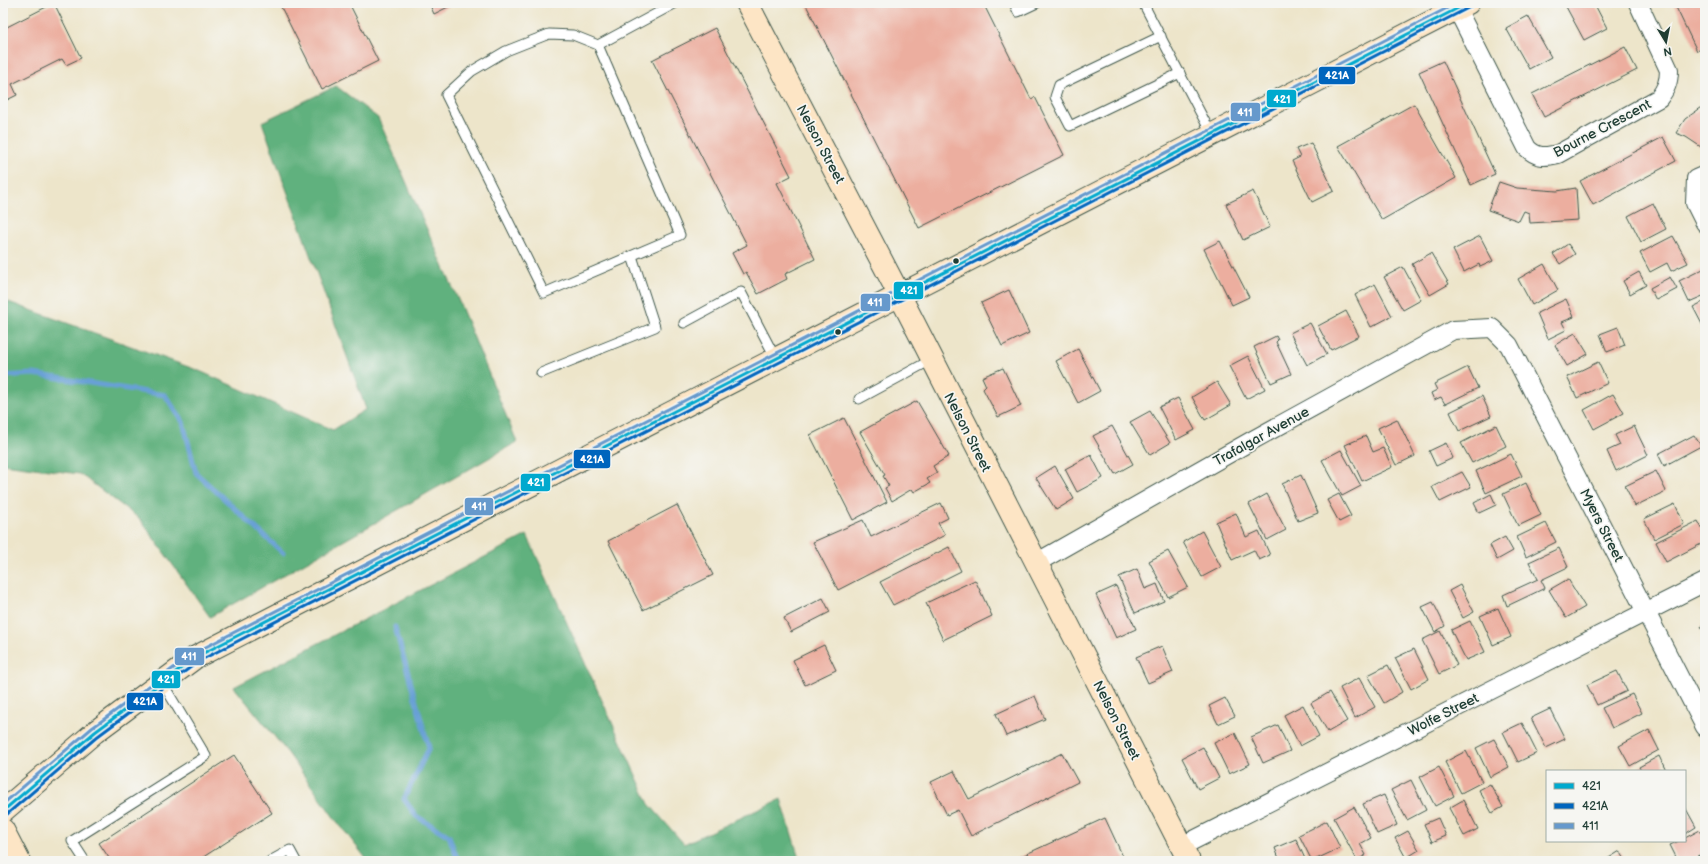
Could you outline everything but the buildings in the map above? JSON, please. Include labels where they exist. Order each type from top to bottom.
[{"type":"main road","name":"Nelson Street","points":[[747,3],[900,296],[1185,854]]},
{"type":"main road","points":[[3,811],[95,732],[196,657],[900,296],[981,252],[1213,136],[1462,6]]},
{"type":"main road","points":[[3,830],[19,861]]},
{"type":"street","name":"Bourne Crescent","points":[[1462,6],[1527,148],[1533,154],[1544,157],[1558,154],[1578,143],[1659,98],[1665,90],[1669,80],[1669,70],[1638,3]]},
{"type":"street","points":[[1705,175],[1696,179],[1695,203],[1705,223]]},
{"type":"street","name":"Trafalgar Avenue","points":[[1036,563],[1251,441],[1453,330],[1492,328]]},
{"type":"street","name":"Myers Street","points":[[1492,328],[1509,345],[1705,727]]},
{"type":"street","name":"Wolfe Street","points":[[1185,854],[1646,611],[1705,582]]},
{"type":"lane","points":[[598,45],[676,3]]},
{"type":"lane","points":[[1014,3],[1018,12],[1037,3]]},
{"type":"lane","points":[[1144,3],[1213,136]]},
{"type":"lane","points":[[549,34],[573,35],[598,45],[680,235],[544,293],[446,95],[472,71],[506,51],[549,34]]},
{"type":"lane","points":[[1161,36],[1059,86],[1055,97],[1070,126],[1180,73]]},
{"type":"lane","points":[[541,373],[655,327],[632,256]]},
{"type":"lane","points":[[684,323],[741,292],[776,359]]},
{"type":"lane","points":[[858,399],[932,360]]},
{"type":"lane","points":[[85,861],[72,841],[206,756],[162,682]]},
{"type":"lane","points":[[270,861],[290,850],[296,861]]},
{"type":"green space","points":[[336,86],[378,118],[460,304],[517,442],[210,617],[140,519],[80,474],[3,464],[3,300],[197,370],[333,430],[366,409],[262,122]]},
{"type":"green space","points":[[527,535],[649,804],[684,844],[781,799],[800,861],[368,861],[335,819],[288,753],[234,687]]},
{"type":"waterway","points":[[3,376],[33,374],[165,395],[183,422],[196,473],[283,553]]},
{"type":"waterway","points":[[395,627],[429,748],[404,799],[416,816],[449,836],[458,861]]},
{"type":"transit line","name":"411","points":[[3,804],[92,728],[194,653],[1457,3]]},
{"type":"transit line","name":"421","points":[[3,811],[95,732],[196,657],[1468,3]]},
{"type":"transit line","name":"421A","points":[[6,815],[98,736],[199,661],[1470,7]]}]
